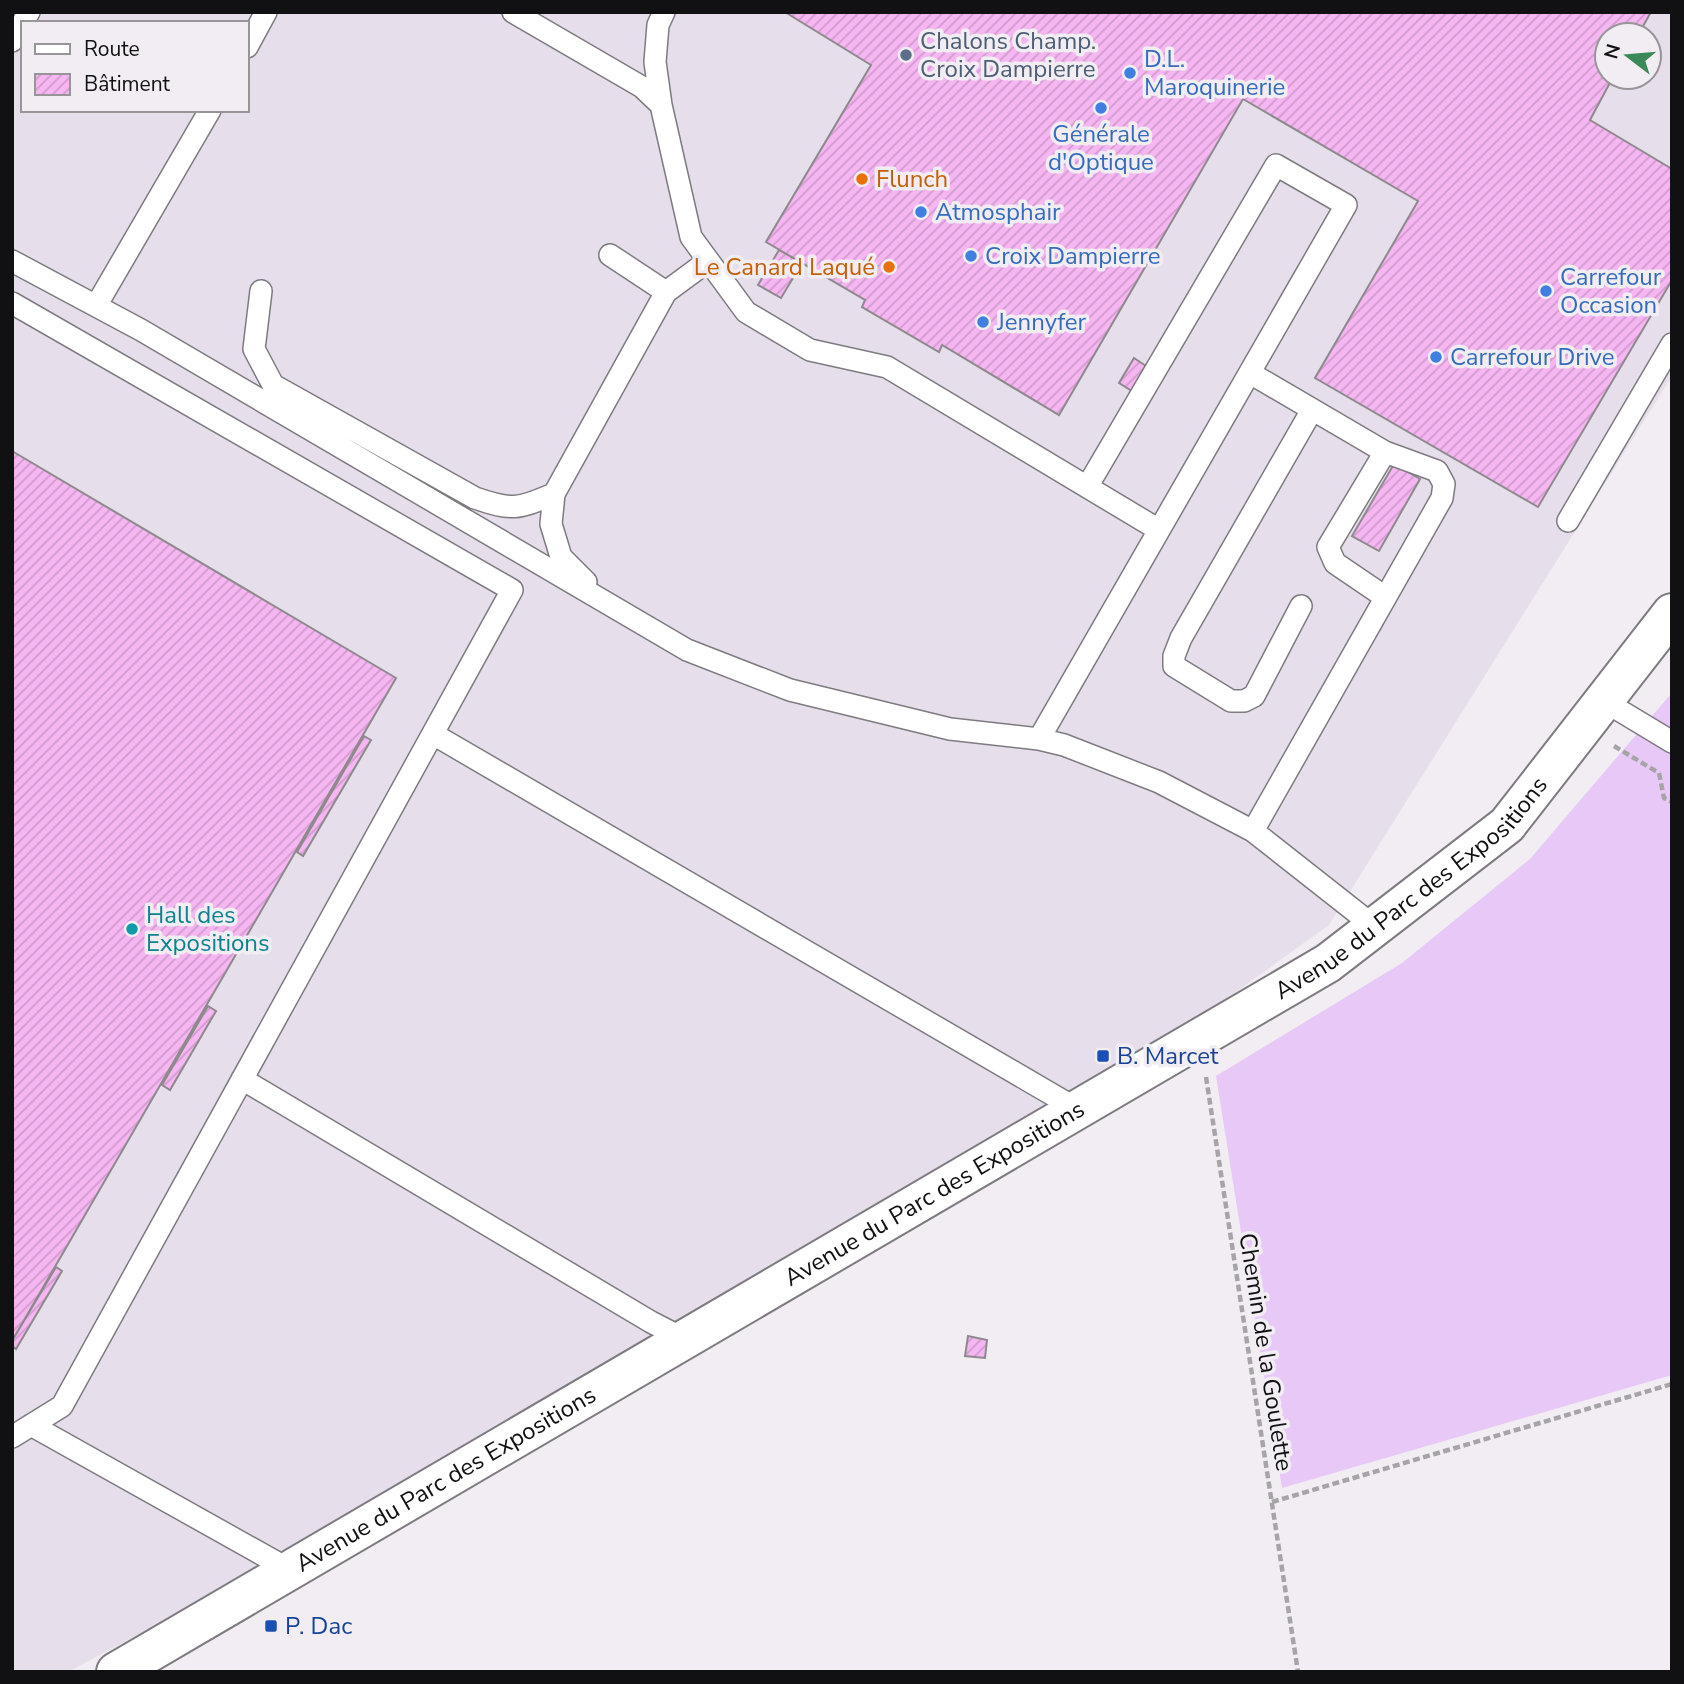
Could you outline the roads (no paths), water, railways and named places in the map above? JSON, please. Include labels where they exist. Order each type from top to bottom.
[{"type":"street","name":"Avenue du Parc des Expositions","points":[[116,1672],[1328,963],[1507,825],[1672,613]]},
{"type":"lane","points":[[248,45],[267,12]]},
{"type":"lane","points":[[513,12],[642,87],[662,105]]},
{"type":"lane","points":[[664,12],[658,25],[655,62],[691,237],[746,312],[810,350],[887,367],[1159,530]]},
{"type":"lane","points":[[12,41],[21,26]]},
{"type":"lane","points":[[96,306],[209,112]]},
{"type":"lane","points":[[1039,739],[1346,205],[1276,165],[1087,487]]},
{"type":"lane","points":[[610,256],[666,292]]},
{"type":"lane","points":[[12,261],[96,306],[687,650],[790,691],[950,729],[1039,739],[1064,745],[1159,782],[1254,831],[1375,927]]},
{"type":"lane","points":[[607,603],[561,556],[551,524],[554,494],[666,292],[708,261]]},
{"type":"lane","points":[[261,291],[254,349],[273,385],[475,498],[505,508],[526,505],[554,494]]},
{"type":"lane","points":[[12,303],[512,590],[62,1406],[12,1437]]},
{"type":"lane","points":[[1568,520],[1672,344]]},
{"type":"lane","points":[[1250,373],[1385,452],[1437,471],[1444,484],[1441,498],[1254,831]]},
{"type":"lane","points":[[1301,606],[1254,696],[1244,701],[1231,701],[1174,666],[1174,656],[1181,638],[1312,410]]},
{"type":"lane","points":[[1385,452],[1328,547],[1335,563],[1385,597]]},
{"type":"lane","points":[[1594,715],[1672,742]]},
{"type":"lane","points":[[433,734],[1077,1109]]},
{"type":"lane","points":[[242,1079],[684,1339]]},
{"type":"lane","points":[[31,1426],[290,1570]]},
{"type":"place","name":"Chalons Champ. Croix Dampierre","points":[[906,55]]},
{"type":"place","name":"D.L. Maroquinerie","points":[[1130,73]]},
{"type":"place","name":"Générale d'Optique","points":[[1101,108]]},
{"type":"place","name":"Flunch","points":[[862,179]]},
{"type":"place","name":"Atmosphair","points":[[921,212]]},
{"type":"place","name":"Croix Dampierre","points":[[971,256]]},
{"type":"place","name":"Le Canard Laqué","points":[[889,267]]},
{"type":"place","name":"Carrefour Occasion","points":[[1546,291]]},
{"type":"place","name":"Jennyfer","points":[[983,322]]},
{"type":"place","name":"Carrefour Drive","points":[[1436,357]]},
{"type":"place","name":"Hall des Expositions","points":[[132,929]]},
{"type":"place","name":"B. Marcet","points":[[1103,1056]]},
{"type":"place","name":"P. Dac","points":[[271,1626]]}]
